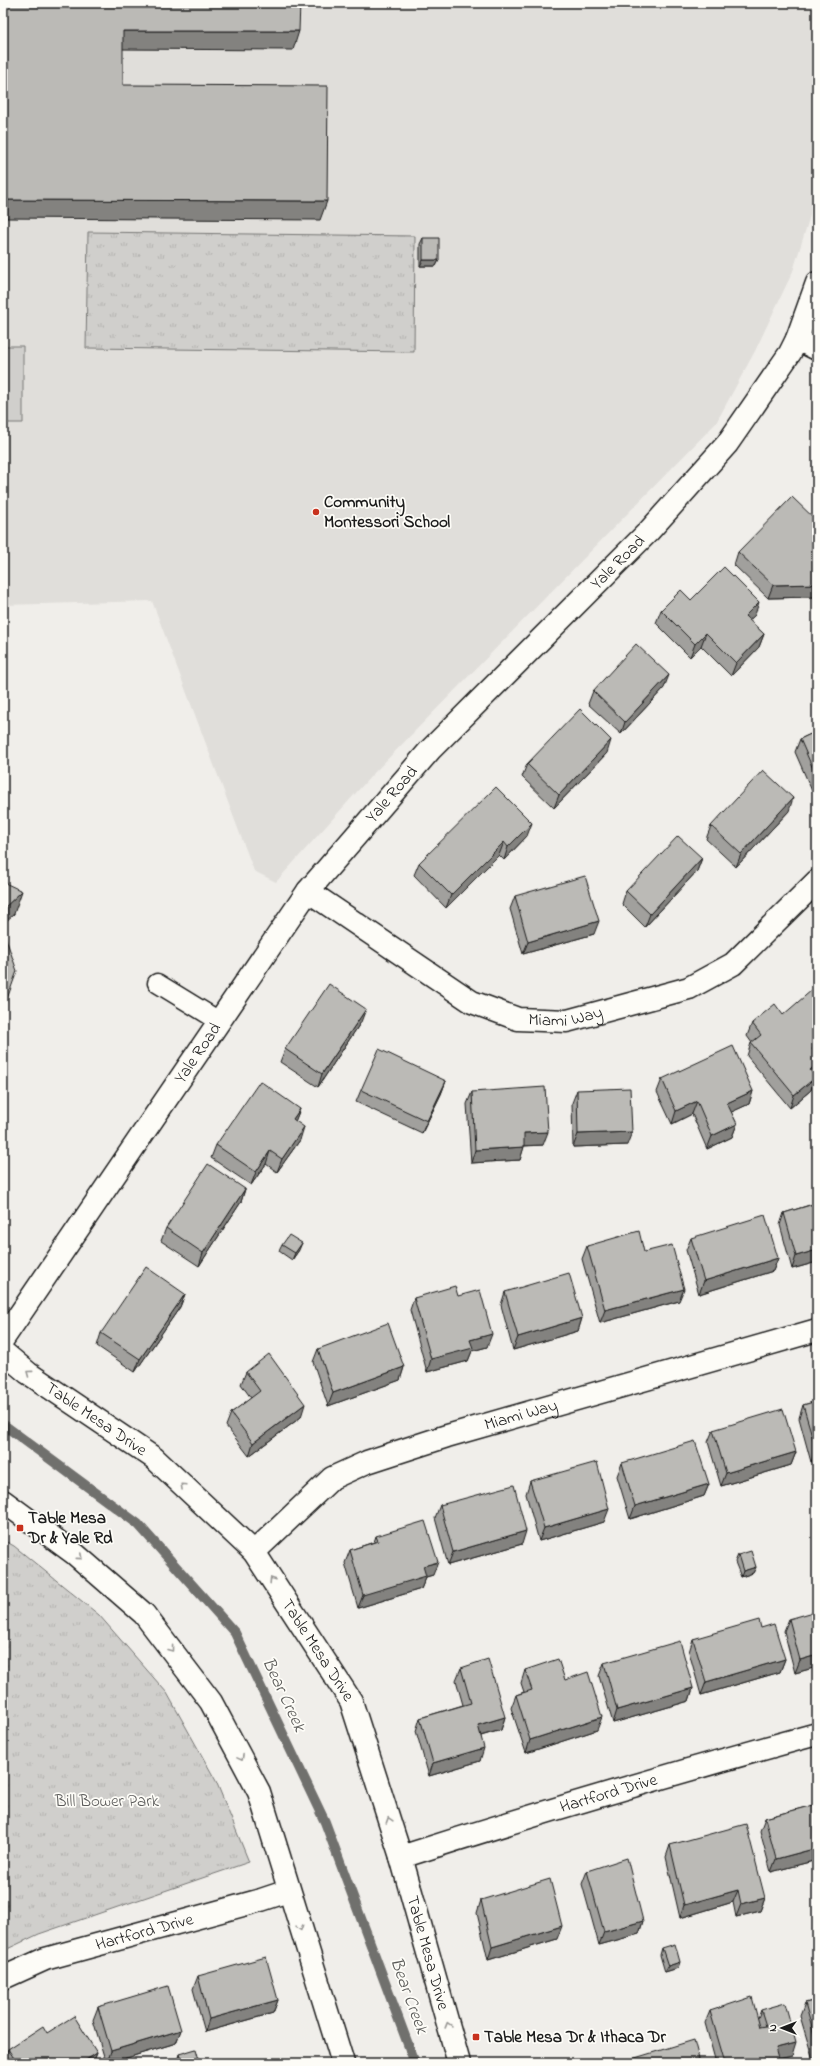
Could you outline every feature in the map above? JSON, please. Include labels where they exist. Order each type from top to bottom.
[{"type":"street","name":"Yale Road","points":[[3,1339],[308,891],[430,750],[641,540],[722,450],[790,353],[797,339],[817,283]]},
{"type":"street","points":[[797,339],[817,349]]},
{"type":"street","name":"Miami Way","points":[[308,891],[472,1002],[518,1019],[567,1021],[689,988],[733,964],[817,881]]},
{"type":"street","name":"Miami Way","points":[[254,1552],[332,1478],[367,1462],[447,1436],[817,1330]]},
{"type":"street","name":"Table Mesa Drive","points":[[3,1352],[28,1373],[154,1458],[254,1552],[351,1701],[401,1857],[459,2063]]},
{"type":"street","points":[[3,1501],[75,1554],[144,1614],[211,1702],[259,1792],[288,1890],[343,2063]]},
{"type":"street","name":"Hartford Drive","points":[[401,1857],[468,1834],[593,1797],[817,1734]]},
{"type":"street","name":"Hartford Drive","points":[[3,1978],[45,1959],[261,1900],[288,1890]]},
{"type":"lane","points":[[157,983],[219,1021]]},
{"type":"shaded area","name":"Community Montessori School","points":[[3,3],[817,3],[817,193],[793,271],[755,351],[716,423],[372,775],[276,882],[254,871],[152,601],[3,605]]},
{"type":"green space","points":[[88,232],[415,236],[414,352],[86,348]]},
{"type":"green space","points":[[3,346],[23,346],[23,423],[3,423]]},
{"type":"green space","name":"Bill Bower Park","points":[[3,1540],[14,1546],[99,1615],[167,1693],[216,1781],[249,1862],[39,1934],[3,1951]]},
{"type":"building","points":[[3,3],[300,3],[299,31],[123,31],[123,85],[328,86],[327,201],[3,200]]},
{"type":"building","points":[[423,238],[439,238],[439,260],[423,260]]},
{"type":"building","points":[[792,497],[817,521],[817,584],[773,585],[738,552]]},
{"type":"building","points":[[724,567],[759,602],[745,616],[764,634],[736,663],[706,633],[695,644],[661,610],[681,590],[691,600]]},
{"type":"building","points":[[636,644],[669,675],[625,722],[593,691]]},
{"type":"building","points":[[580,709],[611,740],[559,795],[527,764]]},
{"type":"building","points":[[817,731],[817,778],[800,739]]},
{"type":"building","points":[[763,770],[793,798],[741,854],[711,826]]},
{"type":"building","points":[[496,787],[532,823],[508,847],[504,842],[451,895],[419,863]]},
{"type":"building","points":[[678,836],[702,858],[650,914],[626,891]]},
{"type":"building","points":[[585,876],[599,921],[528,942],[515,896]]},
{"type":"building","points":[[3,882],[22,891],[3,909]]},
{"type":"building","points":[[3,930],[17,971],[3,1010]]},
{"type":"building","points":[[329,984],[366,1009],[322,1074],[285,1049]]},
{"type":"building","points":[[812,990],[817,996],[817,1046],[812,1049],[817,1055],[817,1064],[810,1070],[816,1077],[794,1095],[751,1043],[761,1035],[752,1023],[775,1004],[783,1015]]},
{"type":"building","points":[[733,1046],[753,1091],[727,1103],[737,1124],[712,1136],[697,1101],[676,1111],[662,1079]]},
{"type":"building","points":[[379,1049],[446,1081],[427,1121],[361,1090]]},
{"type":"building","points":[[260,1081],[300,1109],[293,1119],[304,1127],[282,1159],[270,1151],[256,1172],[216,1145]]},
{"type":"building","points":[[545,1087],[548,1132],[524,1133],[524,1147],[475,1150],[472,1092]]},
{"type":"building","points":[[630,1088],[632,1132],[578,1134],[577,1090]]},
{"type":"building","points":[[208,1164],[245,1189],[203,1253],[166,1228]]},
{"type":"building","points":[[817,1203],[817,1250],[796,1256],[784,1213]]},
{"type":"building","points":[[765,1215],[778,1258],[704,1281],[691,1238]]},
{"type":"building","points":[[639,1231],[644,1252],[672,1245],[684,1289],[605,1310],[587,1246]]},
{"type":"building","points":[[289,1235],[302,1243],[295,1253],[282,1245]]},
{"type":"building","points":[[146,1267],[185,1294],[140,1359],[101,1333]]},
{"type":"building","points":[[569,1273],[582,1318],[518,1337],[505,1292]]},
{"type":"building","points":[[455,1286],[458,1296],[480,1290],[492,1334],[470,1340],[473,1348],[431,1359],[414,1298]]},
{"type":"building","points":[[388,1323],[404,1367],[333,1393],[318,1349]]},
{"type":"building","points":[[269,1354],[305,1404],[253,1443],[231,1413],[260,1391],[246,1372]]},
{"type":"building","points":[[817,1401],[817,1449],[816,1449],[803,1405]]},
{"type":"building","points":[[783,1409],[796,1452],[726,1473],[713,1430]]},
{"type":"building","points":[[695,1441],[709,1484],[635,1506],[622,1463]]},
{"type":"building","points":[[597,1462],[609,1509],[544,1528],[530,1481]]},
{"type":"building","points":[[514,1485],[526,1531],[453,1552],[440,1505]]},
{"type":"building","points":[[425,1521],[438,1562],[423,1566],[426,1576],[363,1595],[350,1550],[378,1541],[376,1536]]},
{"type":"building","points":[[751,1551],[756,1567],[743,1571],[738,1555]]},
{"type":"building","points":[[817,1611],[817,1655],[800,1660],[789,1619]]},
{"type":"building","points":[[759,1620],[761,1628],[774,1624],[785,1659],[706,1682],[693,1639]]},
{"type":"building","points":[[680,1641],[693,1688],[617,1710],[604,1663]]},
{"type":"building","points":[[488,1659],[505,1717],[478,1725],[484,1748],[433,1763],[420,1718],[471,1703],[461,1668]]},
{"type":"building","points":[[558,1659],[565,1680],[588,1672],[602,1717],[530,1740],[516,1695],[532,1690],[525,1670]]},
{"type":"building","points":[[817,1804],[817,1848],[776,1859],[765,1818]]},
{"type":"building","points":[[746,1824],[765,1898],[741,1904],[738,1890],[684,1905],[670,1845]]},
{"type":"building","points":[[627,1858],[643,1921],[604,1932],[587,1871]]},
{"type":"building","points":[[550,1879],[562,1926],[492,1947],[481,1900]]},
{"type":"building","points":[[675,1944],[680,1962],[668,1966],[662,1948]]},
{"type":"building","points":[[266,1957],[278,2000],[209,2019],[198,1976]]},
{"type":"building","points":[[168,1986],[181,2030],[111,2051],[98,2007]]},
{"type":"building","points":[[752,1997],[760,2027],[766,2026],[761,2010],[785,2003],[796,2043],[776,2048],[779,2059],[765,2063],[725,2063],[710,2011]]},
{"type":"building","points":[[817,2000],[817,2046],[805,2003]]},
{"type":"building","points":[[74,2016],[97,2053],[81,2063],[17,2063],[8,2049],[43,2026],[47,2033]]},
{"type":"building","points":[[694,2040],[700,2063],[622,2063],[622,2062]]},
{"type":"building","points":[[196,2049],[200,2063],[182,2063],[179,2054]]},
{"type":"waterway","name":"Bear Creek","points":[[4,1425],[138,1524],[235,1633],[325,1822],[415,2063]]},
{"type":"place","name":"Community Montessori School","points":[[316,512]]},
{"type":"place","name":"Table Mesa Dr & Yale Rd","points":[[20,1528]]},
{"type":"place","name":"Table Mesa Dr & Ithaca Dr","points":[[476,2037]]}]
